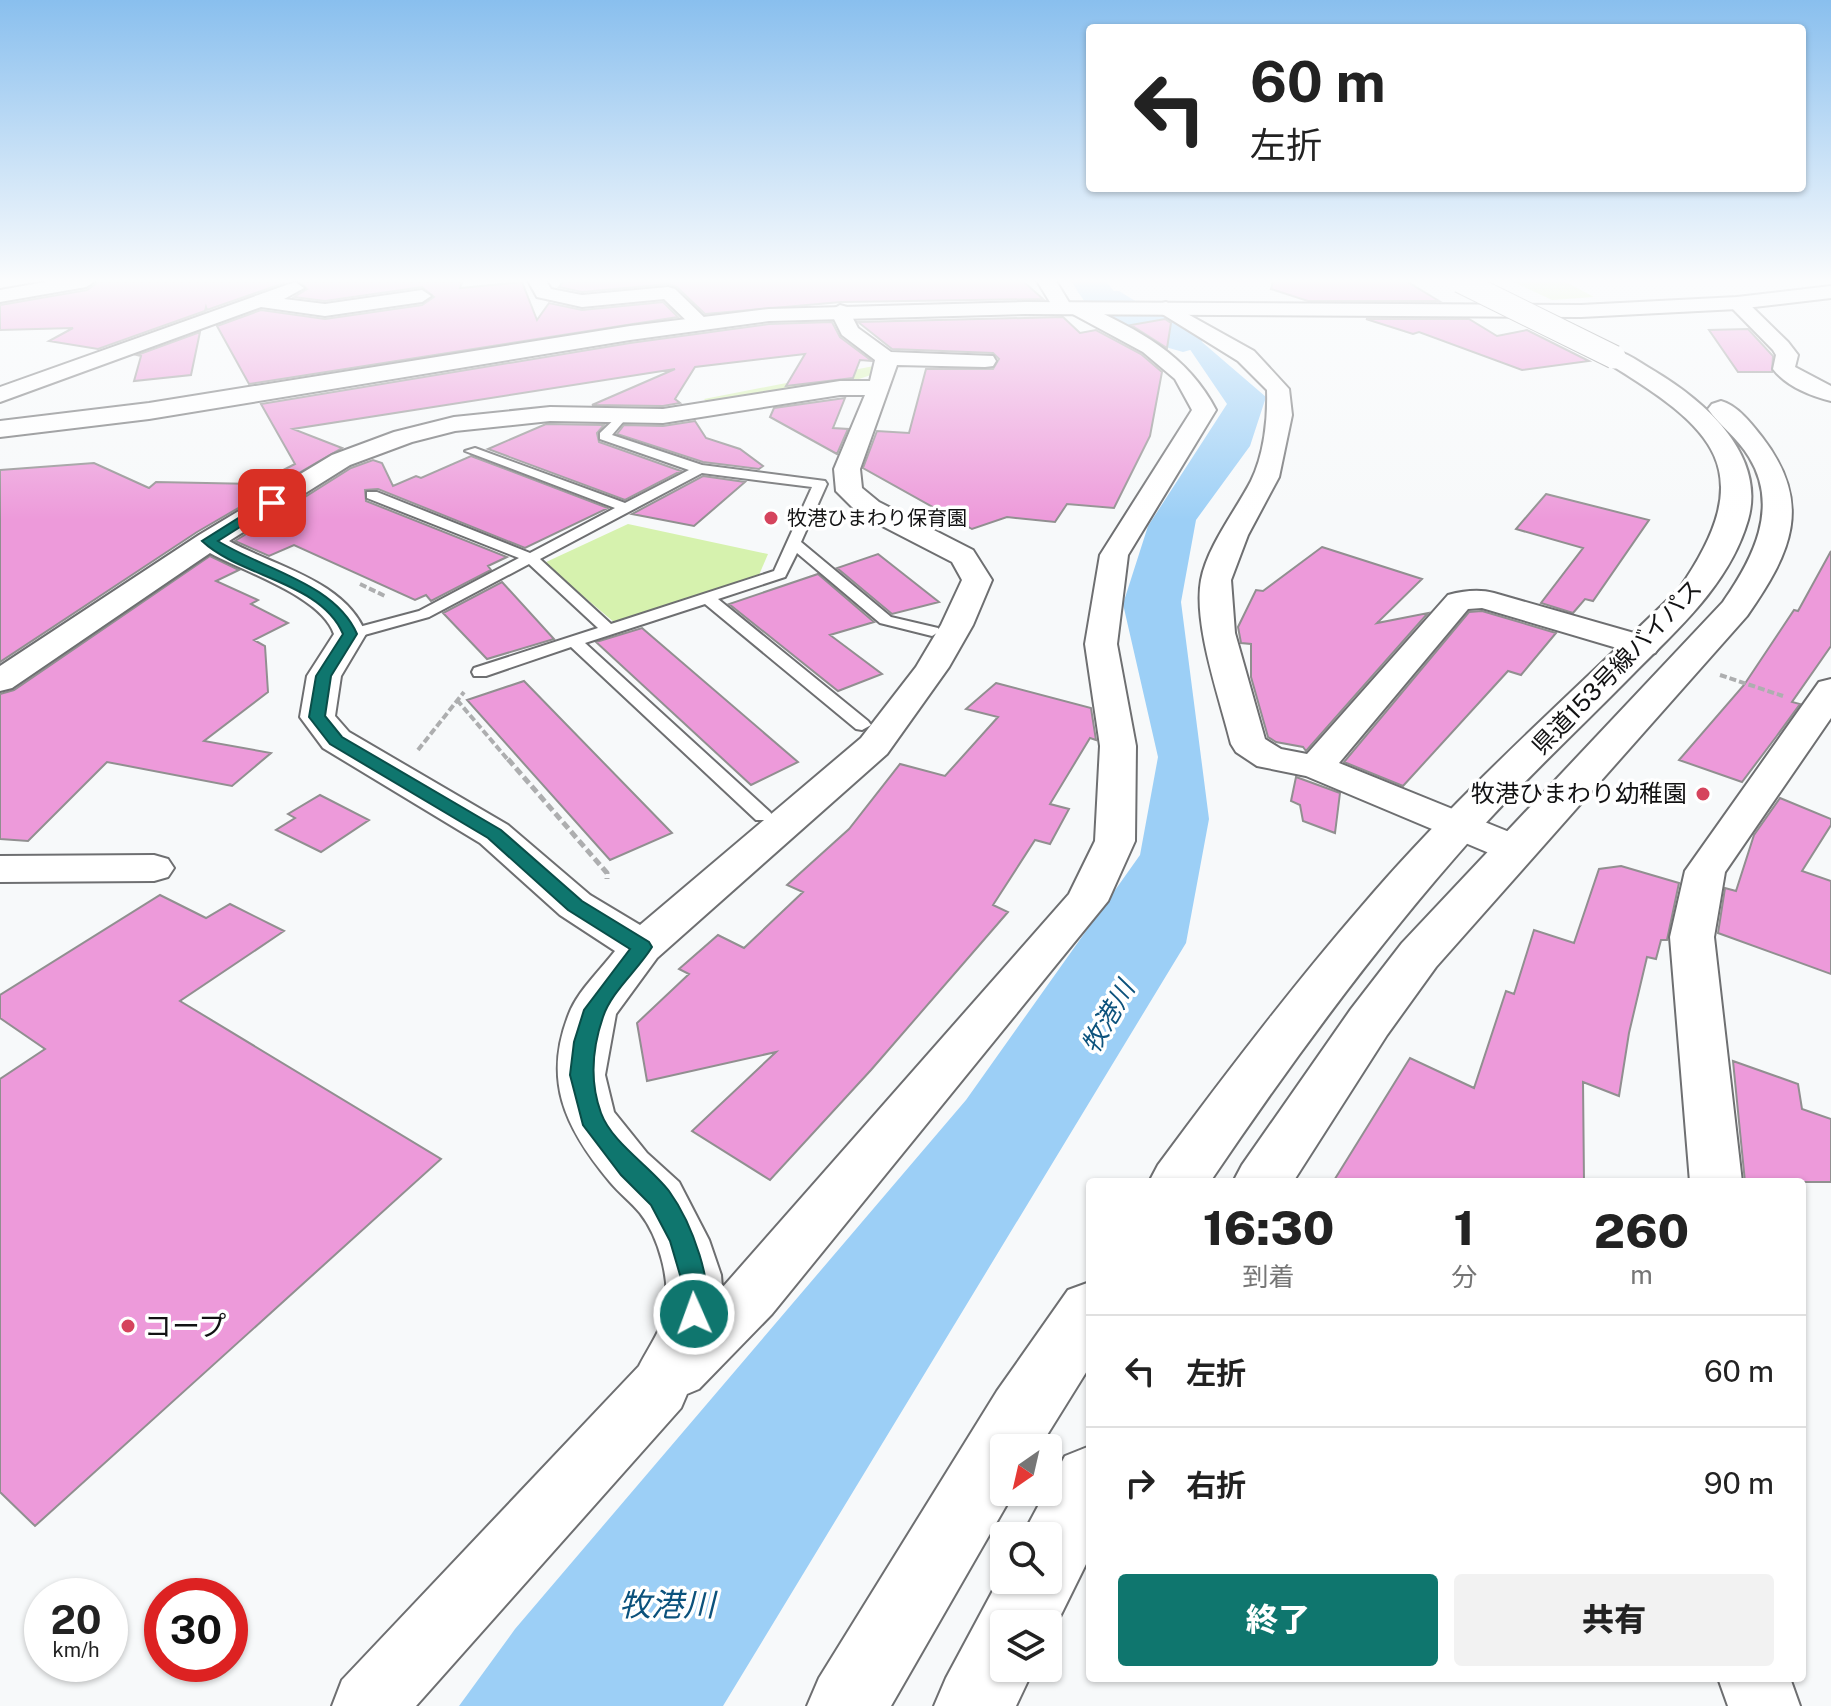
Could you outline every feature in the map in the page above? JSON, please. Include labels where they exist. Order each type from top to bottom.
[{"type":"main road","points":[[0,429],[149,411],[461,361]]},
{"type":"main road","points":[[0,448],[105,435],[351,394],[504,361]]},
{"type":"main road","name":"県道153号線バイパス","points":[[1181,1178],[1326,980],[1460,825],[1644,646],[1709,573],[1735,519],[1739,487],[1725,449],[1697,414],[1632,361]]},
{"type":"main road","name":"県道153号線バイパス","points":[[1265,1178],[1369,1022],[1419,955],[1735,609],[1761,569],[1778,531],[1778,496],[1776,480],[1760,451],[1730,417],[1680,378],[1638,361]]},
{"type":"main road","points":[[0,409],[139,396],[357,363],[397,363],[414,368]]},
{"type":"main road","points":[[847,1706],[1021,1414],[1086,1317]]},
{"type":"main road","points":[[1062,1535],[1086,1489]]},
{"type":"main road","points":[[974,1706],[990,1675]]},
{"type":"street","points":[[0,395],[95,361]]},
{"type":"street","points":[[872,361],[882,373]]},
{"type":"street","points":[[0,681],[209,541],[341,460],[403,437],[454,424],[550,414],[663,416],[840,388],[882,373],[985,361]]},
{"type":"street","points":[[368,1706],[660,1387],[752,1296],[1087,901],[1115,841],[1118,746],[1101,644],[1114,555],[1204,410],[1200,400],[1168,361]]},
{"type":"street","points":[[1250,361],[1278,389],[1280,415],[1266,477],[1234,535],[1216,580],[1219,633],[1249,744],[1270,758],[1316,767],[1515,849]]},
{"type":"street","points":[[1786,361],[1784,369],[1794,378],[1831,394]]},
{"type":"street","points":[[660,1387],[694,1314],[693,1275],[682,1240],[660,1198],[629,1168],[591,1119],[581,1075],[585,1042],[594,1010],[626,938],[874,746],[906,707],[964,614],[977,580],[963,556],[869,508],[849,491],[847,469],[882,373]]},
{"type":"street","points":[[209,541],[234,557],[303,588],[343,617],[350,634],[324,676],[317,717],[336,740],[494,834],[575,905],[626,938]]},
{"type":"street","points":[[1316,767],[1459,601],[1483,599],[1644,646]]},
{"type":"street","points":[[1716,1178],[1692,937],[1705,871],[1826,698]]},
{"type":"street","points":[[0,869],[154,868]]},
{"type":"street","points":[[1755,1682],[1764,1706]]},
{"type":"lane","points":[[480,672],[780,574],[820,484],[700,469],[604,436],[623,415]]},
{"type":"lane","points":[[471,451],[626,508]]},
{"type":"lane","points":[[350,634],[424,614],[700,469]]},
{"type":"lane","points":[[372,495],[531,558],[610,631]]},
{"type":"lane","points":[[794,543],[886,620],[932,631]]},
{"type":"lane","points":[[707,598],[862,725]]},
{"type":"lane","points":[[575,642],[763,816]]},
{"type":"path","points":[[1685,664],[1826,698]]},
{"type":"path","points":[[397,777],[480,672]]},
{"type":"path","points":[[457,700],[607,873],[626,938]]},
{"type":"green space","points":[[874,366],[871,375],[850,382],[807,386],[709,404],[704,399]]},
{"type":"green space","points":[[628,524],[768,554],[759,575],[615,623],[544,563]]},
{"type":"water","name":"牧港川","points":[[1198,361],[1224,361],[1266,397],[1250,446],[1196,520],[1181,602],[1209,819],[1186,943],[723,1706],[459,1706],[515,1629],[966,1100],[1140,855],[1158,757],[1123,604],[1148,526],[1227,404]]},
{"type":"building","points":[[140,361],[194,361],[191,375],[134,381]]},
{"type":"building","points":[[236,361],[399,361],[249,384]]},
{"type":"building","points":[[523,361],[749,361],[695,367],[675,399],[680,403],[663,406],[592,405],[675,369],[293,429],[342,448],[197,532],[0,662],[0,470],[94,463],[149,488],[156,482],[256,484],[295,464],[261,404]]},
{"type":"building","points":[[801,361],[860,361],[853,378],[786,386]]},
{"type":"building","points":[[998,361],[1149,361],[1162,372],[1150,436],[1114,508],[1067,504],[1055,522],[1007,517],[972,529],[863,468],[877,431],[909,433],[926,369],[993,369]]},
{"type":"building","points":[[1497,361],[1589,361],[1522,370]]},
{"type":"building","points":[[1730,361],[1773,361],[1772,372],[1738,372]]},
{"type":"building","points":[[845,398],[833,428],[848,429],[837,454],[770,417],[774,408]]},
{"type":"building","points":[[695,421],[706,438],[740,449],[763,466],[759,469],[703,462],[617,434],[624,425],[663,426]]},
{"type":"building","points":[[546,424],[604,425],[597,433],[599,442],[681,471],[625,500],[488,449]]},
{"type":"building","points":[[471,456],[608,508],[525,548],[378,489],[365,490],[366,501],[507,557],[488,566],[491,570],[431,601],[426,595],[415,600],[294,545],[269,556],[235,541],[351,468],[373,460],[382,463],[393,486],[416,476],[421,478]]},
{"type":"building","points":[[703,476],[745,482],[694,526],[632,514]]},
{"type":"building","points":[[1546,494],[1649,520],[1593,601],[1585,599],[1573,613],[1541,603],[1583,548],[1516,529]]},
{"type":"building","points":[[1322,547],[1422,579],[1377,623],[1428,613],[1306,751],[1303,747],[1276,742],[1268,737],[1251,677],[1251,644],[1241,643],[1238,627],[1256,590],[1263,591]]},
{"type":"building","points":[[1831,551],[1831,646],[1792,702],[1800,704],[1776,737],[1742,782],[1679,760],[1744,685],[1794,610],[1798,611]]},
{"type":"building","points":[[878,554],[939,602],[892,614],[837,568]]},
{"type":"building","points":[[210,556],[239,570],[216,581],[258,600],[251,604],[288,623],[254,640],[265,646],[268,692],[204,741],[271,753],[232,786],[107,762],[28,841],[0,839],[0,694],[14,690]]},
{"type":"building","points":[[818,574],[874,622],[830,635],[882,674],[838,691],[729,604]]},
{"type":"building","points":[[502,582],[554,639],[487,659],[443,613]]},
{"type":"building","points":[[1482,611],[1556,633],[1521,675],[1508,671],[1403,786],[1344,762],[1469,612]]},
{"type":"building","points":[[642,628],[798,762],[751,785],[596,642]]},
{"type":"building","points":[[524,681],[672,833],[610,860],[467,700]]},
{"type":"building","points":[[996,683],[1091,708],[1096,740],[1090,738],[1050,804],[1069,809],[1050,844],[1035,840],[993,905],[1008,912],[871,1070],[770,1180],[692,1131],[776,1052],[647,1081],[637,1023],[689,974],[679,969],[718,935],[744,948],[803,892],[787,885],[849,829],[900,764],[945,776],[998,717],[966,709]]},
{"type":"building","points":[[1296,777],[1340,793],[1335,833],[1303,821],[1300,805],[1291,801]]},
{"type":"building","points":[[320,795],[369,820],[321,852],[276,830],[295,818],[288,814]]},
{"type":"building","points":[[1780,798],[1831,819],[1831,825],[1802,871],[1831,881],[1831,974],[1718,933],[1725,888],[1736,891],[1754,835]]},
{"type":"building","points":[[1621,866],[1679,883],[1667,940],[1661,940],[1656,959],[1647,957],[1629,1033],[1619,1096],[1583,1082],[1584,1178],[1335,1178],[1410,1058],[1474,1088],[1506,991],[1514,994],[1534,930],[1574,943],[1599,869]]},
{"type":"building","name":"コープ","points":[[160,895],[206,918],[230,904],[284,931],[180,1001],[441,1159],[35,1526],[0,1492],[0,1079],[45,1049],[0,1018],[0,995]]},
{"type":"building","points":[[1733,1061],[1798,1084],[1802,1109],[1831,1119],[1831,1182],[1806,1182],[1806,1178],[1745,1178]]},
{"type":"place","name":"牧港ひまわり保育園","points":[[771,518]]},
{"type":"place","name":"牧港ひまわり幼稚園","points":[[1703,794]]},
{"type":"place","name":"コープ","points":[[128,1326]]},
{"type":"route","points":[[272,503],[209,541],[234,557],[303,588],[343,617],[350,634],[324,676],[317,717],[336,740],[494,834],[575,905],[642,947],[594,1010],[585,1042],[581,1075],[591,1119],[629,1168],[660,1198],[682,1240],[693,1275],[694,1314]]}]
